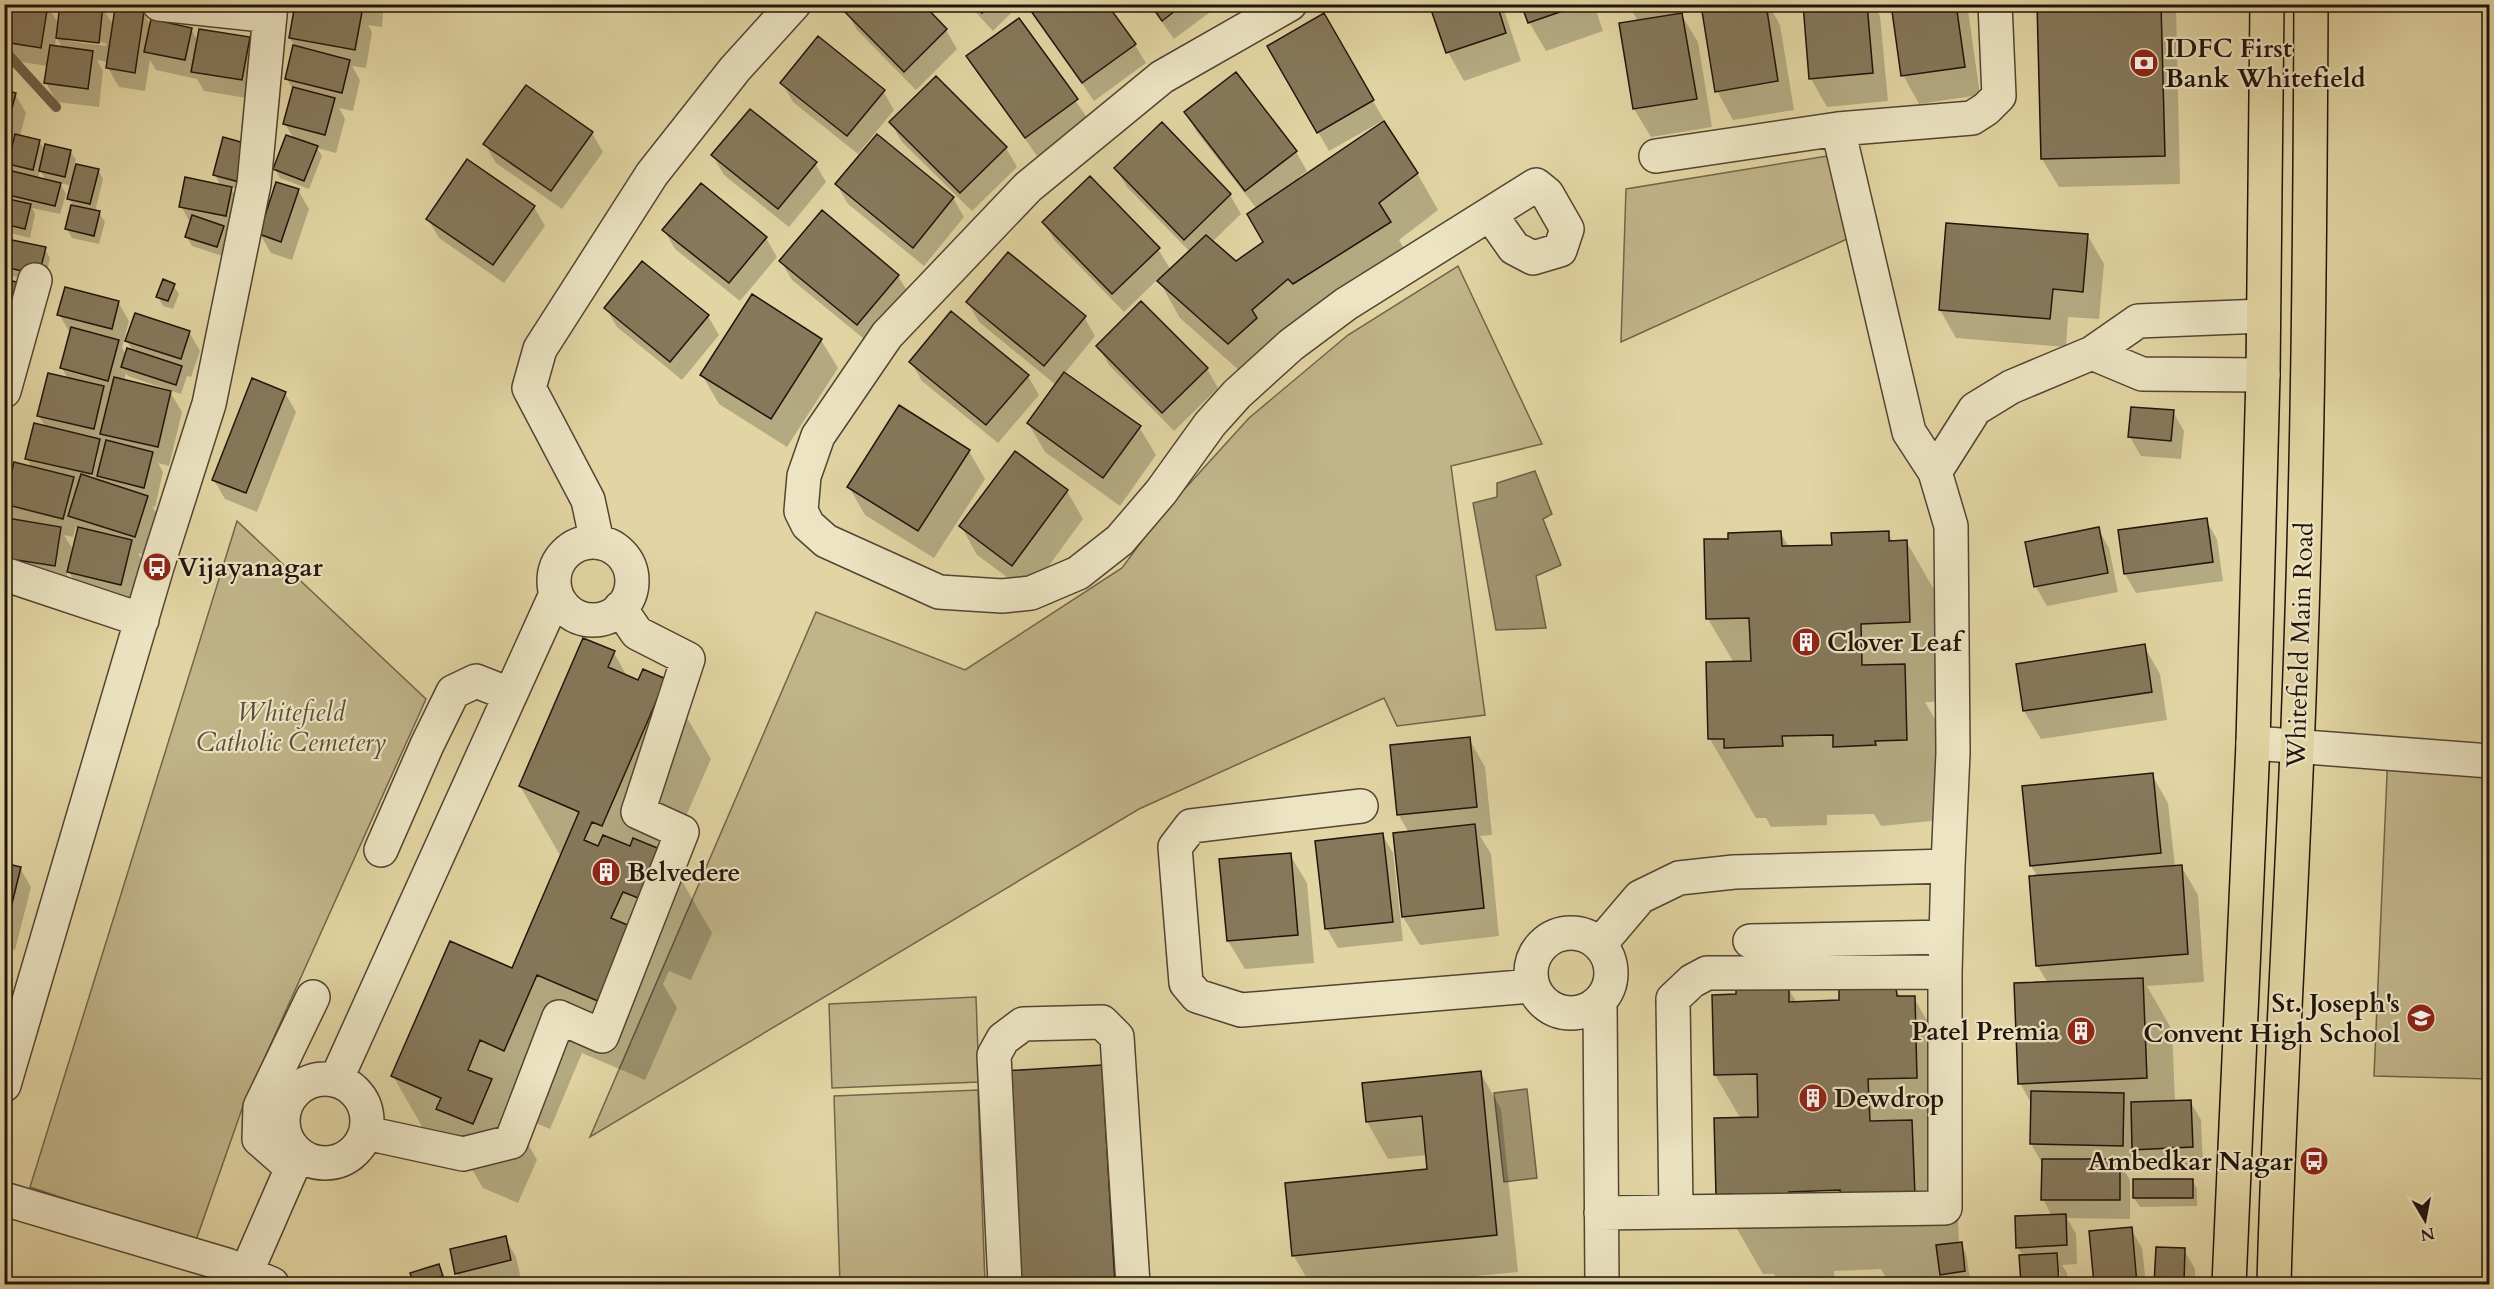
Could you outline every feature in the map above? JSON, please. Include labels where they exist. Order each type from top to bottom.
[{"type":"main road","name":"Whitefield Main Road","points":[[2229,1284],[2253,743],[2263,375],[2267,4]]},
{"type":"main road","name":"Whitefield Main Road","points":[[2274,1284],[2277,1168],[2297,747],[2312,122],[2311,4]]},
{"type":"street","points":[[4,1085],[142,620],[209,404],[254,184],[270,10],[159,4]]},
{"type":"street","points":[[597,542],[588,500],[529,388],[540,349],[652,174],[735,69],[794,4]]},
{"type":"street","points":[[1290,4],[1162,77],[1126,106],[1028,187],[887,335],[818,436],[804,476],[801,511],[808,525],[836,546],[913,582],[955,595],[1031,593],[1078,573],[1120,540],[1161,492],[1210,424],[1237,394],[1291,345],[1346,304],[1490,214]]},
{"type":"street","points":[[1656,156],[1838,129],[1972,118],[1986,110],[1999,96],[1995,4]]},
{"type":"street","points":[[1601,1213],[1676,1210],[1945,1208],[1945,972],[1953,753],[1951,526],[1935,472],[1909,432],[1838,129]]},
{"type":"street","points":[[4,391],[35,280]]},
{"type":"street","points":[[1935,472],[1975,409],[2011,387],[2092,353],[2138,321],[2263,316]]},
{"type":"street","points":[[2092,353],[2142,374],[2263,375]]},
{"type":"street","points":[[597,542],[614,549],[627,562],[631,586],[620,608],[598,619],[585,619],[573,614],[556,594],[555,568],[562,556],[578,545],[597,542]]},
{"type":"street","points":[[4,574],[142,620]]},
{"type":"street","points":[[336,1080],[556,594]]},
{"type":"street","points":[[366,1133],[463,1154],[511,1142],[559,1017],[602,1036],[682,832],[638,812],[688,659],[637,633],[620,608]]},
{"type":"street","points":[[381,850],[453,692],[476,681],[509,694]]},
{"type":"street","points":[[2253,743],[2490,761]]},
{"type":"street","points":[[1361,806],[1191,826],[1175,847],[1186,983],[1197,996],[1241,1010],[1532,986]]},
{"type":"street","points":[[1600,944],[1640,897],[1679,878],[1734,872],[1948,866]]},
{"type":"street","points":[[1562,933],[1576,933],[1600,944],[1611,968],[1611,981],[1600,1001],[1587,1011],[1560,1012],[1548,1007],[1532,986],[1530,972],[1539,948],[1550,938],[1562,933]]},
{"type":"street","points":[[1750,941],[1946,937]]},
{"type":"street","points":[[1676,1210],[1673,999],[1692,981],[1707,974],[1945,972]]},
{"type":"street","points":[[4,1199],[227,1265],[259,1279],[295,1161],[284,1131],[283,1117],[287,1103],[306,1084],[320,1080],[336,1080],[357,1094],[365,1106],[368,1119],[366,1133],[360,1146],[350,1156],[338,1162],[324,1164],[295,1161],[259,1139],[260,1107],[313,997]]},
{"type":"street","points":[[1600,1001],[1602,1284]]},
{"type":"street","points":[[1005,1284],[994,1055],[1003,1039],[1023,1024],[1102,1022],[1117,1037],[1133,1284]]},
{"type":"green space","points":[[1833,155],[1847,239],[1621,342],[1626,189]]},
{"type":"green space","points":[[1458,266],[1542,444],[1451,466],[1485,715],[1397,726],[1384,698],[1139,809],[590,1137],[816,612],[965,670],[1122,568],[1161,515],[1249,418],[1348,335]]},
{"type":"green space","name":"Whitefield Catholic Cemetery","points":[[237,521],[426,699],[243,1106],[195,1243],[30,1187]]},
{"type":"green space","points":[[2388,752],[2489,758],[2489,1079],[2374,1076]]},
{"type":"green space","points":[[976,997],[979,1082],[832,1088],[829,1004]]},
{"type":"green space","points":[[978,1090],[985,1284],[840,1284],[834,1096]]},
{"type":"shaded area","points":[[1535,471],[1552,514],[1543,519],[1561,565],[1536,576],[1546,628],[1496,630],[1473,503],[1497,497],[1497,483]]},
{"type":"shaded area","points":[[1527,1089],[1537,1178],[1504,1182],[1494,1093]]},
{"type":"building","points":[[8,4],[48,4],[41,48],[4,42]]},
{"type":"building","points":[[60,4],[103,5],[99,43],[56,38]]},
{"type":"building","points":[[295,4],[321,4],[362,12],[355,50],[289,38]]},
{"type":"building","points":[[341,4],[372,4],[371,9]]},
{"type":"building","points":[[851,4],[923,4],[947,29],[904,72],[844,11]]},
{"type":"building","points":[[974,4],[990,4],[982,13]]},
{"type":"building","points":[[1026,4],[1107,4],[1136,44],[1082,83]]},
{"type":"building","points":[[1150,4],[1184,4],[1162,21]]},
{"type":"building","points":[[1429,4],[1497,4],[1506,33],[1446,53]]},
{"type":"building","points":[[1521,4],[1583,4],[1528,23]]},
{"type":"building","points":[[1766,4],[1778,81],[1715,92],[1701,5]]},
{"type":"building","points":[[1803,4],[1867,4],[1873,73],[1809,79]]},
{"type":"building","points":[[1891,4],[1956,4],[1965,67],[1901,76]]},
{"type":"building","points":[[2037,4],[2161,4],[2165,156],[2041,159]]},
{"type":"building","points":[[115,8],[144,12],[135,73],[106,68]]},
{"type":"building","points":[[1324,13],[1374,100],[1317,133],[1267,46]]},
{"type":"building","points":[[1682,13],[1697,99],[1633,109],[1619,23]]},
{"type":"building","points":[[1019,18],[1078,99],[1025,138],[966,56]]},
{"type":"building","points":[[151,19],[192,28],[185,60],[144,52]]},
{"type":"building","points":[[199,29],[250,37],[242,80],[191,72]]},
{"type":"building","points":[[818,36],[885,90],[847,136],[780,83]]},
{"type":"building","points":[[50,45],[93,51],[88,89],[44,83]]},
{"type":"building","points":[[293,45],[350,60],[342,93],[285,79]]},
{"type":"building","points":[[1236,72],[1297,151],[1245,191],[1184,112]]},
{"type":"building","points":[[936,76],[1007,147],[960,193],[889,122]]},
{"type":"building","points":[[526,85],[593,132],[551,191],[483,144]]},
{"type":"building","points":[[293,87],[335,98],[325,135],[283,124]]},
{"type":"building","points":[[4,90],[16,93],[6,131],[4,131]]},
{"type":"building","points":[[750,109],[817,162],[778,209],[711,155]]},
{"type":"building","points":[[1384,121],[1418,173],[1379,203],[1391,222],[1293,284],[1288,279],[1252,310],[1257,318],[1228,344],[1157,281],[1206,235],[1236,261],[1263,242],[1247,214]]},
{"type":"building","points":[[1162,122],[1231,194],[1184,240],[1114,168]]},
{"type":"building","points":[[15,134],[40,140],[33,170],[8,164]]},
{"type":"building","points":[[877,134],[954,197],[913,248],[835,184]]},
{"type":"building","points":[[286,135],[318,146],[304,181],[273,169]]},
{"type":"building","points":[[223,137],[248,144],[239,182],[213,175]]},
{"type":"building","points":[[45,144],[71,150],[65,177],[39,171]]},
{"type":"building","points":[[467,159],[535,206],[493,265],[426,219]]},
{"type":"building","points":[[76,164],[99,169],[90,204],[67,199]]},
{"type":"building","points":[[8,170],[61,183],[55,206],[4,194]]},
{"type":"building","points":[[1090,176],[1160,248],[1112,294],[1042,222]]},
{"type":"building","points":[[185,177],[232,187],[226,216],[179,207]]},
{"type":"building","points":[[276,182],[299,189],[281,242],[259,234]]},
{"type":"building","points":[[701,183],[767,237],[729,283],[662,230]]},
{"type":"building","points":[[4,198],[31,204],[25,229],[4,224]]},
{"type":"building","points":[[71,205],[100,211],[94,236],[65,229]]},
{"type":"building","points":[[822,210],[899,275],[857,325],[779,261]]},
{"type":"building","points":[[192,215],[224,226],[217,247],[185,237]]},
{"type":"building","points":[[1946,223],[2088,234],[2083,292],[2053,289],[2050,319],[1939,310]]},
{"type":"building","points":[[12,240],[46,247],[39,275],[5,267]]},
{"type":"building","points":[[1008,252],[1086,316],[1044,366],[966,302]]},
{"type":"building","points":[[642,261],[709,315],[670,362],[604,308]]},
{"type":"building","points":[[4,279],[29,285],[24,308],[4,304]]},
{"type":"building","points":[[163,279],[175,284],[168,301],[156,297]]},
{"type":"building","points":[[65,287],[119,301],[112,329],[57,315]]},
{"type":"building","points":[[752,294],[822,339],[771,419],[700,375]]},
{"type":"building","points":[[1141,301],[1208,368],[1162,413],[1096,346]]},
{"type":"building","points":[[951,311],[1029,375],[986,425],[909,362]]},
{"type":"building","points":[[4,312],[12,313],[4,344]]},
{"type":"building","points":[[135,313],[190,331],[181,359],[125,341]]},
{"type":"building","points":[[71,327],[119,340],[108,381],[60,368]]},
{"type":"building","points":[[127,348],[182,366],[176,385],[121,367]]},
{"type":"building","points":[[1064,372],[1141,426],[1103,478],[1027,423]]},
{"type":"building","points":[[48,373],[104,386],[94,429],[37,416]]},
{"type":"building","points":[[114,377],[171,391],[158,447],[100,434]]},
{"type":"building","points":[[252,378],[286,392],[246,493],[212,480]]},
{"type":"building","points":[[899,405],[970,450],[918,531],[847,487]]},
{"type":"building","points":[[2131,407],[2174,410],[2171,441],[2128,437]]},
{"type":"building","points":[[34,423],[100,439],[92,474],[25,459]]},
{"type":"building","points":[[106,440],[153,452],[144,488],[97,476]]},
{"type":"building","points":[[1015,451],[1068,490],[1012,566],[959,526]]},
{"type":"building","points":[[14,462],[74,477],[63,519],[4,504]]},
{"type":"building","points":[[81,474],[148,496],[135,537],[68,516]]},
{"type":"building","points":[[7,518],[61,527],[55,566],[4,558]]},
{"type":"building","points":[[2207,518],[2213,562],[2124,574],[2118,530]]},
{"type":"building","points":[[78,527],[132,540],[121,585],[67,572]]},
{"type":"building","points":[[2099,527],[2108,573],[2034,587],[2025,542]]},
{"type":"building","name":"Clover Leaf","points":[[1781,531],[1782,546],[1832,545],[1831,533],[1889,531],[1889,541],[1907,540],[1910,622],[1861,624],[1862,665],[1905,664],[1907,740],[1875,741],[1876,745],[1833,747],[1833,735],[1782,736],[1783,746],[1724,748],[1724,739],[1708,739],[1706,662],[1751,661],[1749,618],[1706,619],[1704,539],[1728,539],[1728,533]]},
{"type":"building","name":"Belvedere","points":[[583,638],[615,651],[608,667],[638,680],[643,669],[666,679],[602,826],[592,822],[584,840],[598,846],[603,835],[630,846],[633,838],[667,852],[646,901],[623,892],[611,918],[632,927],[600,1002],[537,975],[504,1051],[480,1040],[468,1070],[492,1079],[473,1124],[436,1109],[441,1098],[391,1076],[450,941],[512,968],[579,812],[519,786]]},
{"type":"building","points":[[2145,644],[2152,692],[2023,711],[2016,664]]},
{"type":"building","points":[[1470,737],[1477,807],[1397,815],[1390,745]]},
{"type":"building","points":[[2153,773],[2161,853],[2030,866],[2022,786]]},
{"type":"building","points":[[1475,824],[1484,908],[1402,917],[1393,833]]},
{"type":"building","points":[[1383,833],[1393,922],[1325,929],[1315,841]]},
{"type":"building","points":[[1291,853],[1298,935],[1227,941],[1219,859]]},
{"type":"building","points":[[4,863],[21,867],[5,932],[4,932]]},
{"type":"building","points":[[2182,865],[2188,954],[2036,966],[2029,876]]},
{"type":"building","name":"Patel Premia","points":[[2143,978],[2147,1078],[2018,1084],[2014,983]]},
{"type":"building","name":"Dewdrop","points":[[1789,987],[1789,1002],[1839,1000],[1839,989],[1896,987],[1897,996],[1915,996],[1917,1078],[1868,1079],[1870,1121],[1912,1120],[1915,1196],[1841,1202],[1840,1190],[1789,1192],[1790,1202],[1732,1204],[1731,1194],[1716,1195],[1714,1118],[1758,1117],[1757,1074],[1714,1075],[1712,995],[1736,994],[1736,988]]},
{"type":"building","points":[[1102,1065],[1115,1284],[1016,1284],[1003,1071]]},
{"type":"building","points":[[1481,1071],[1497,1235],[1292,1256],[1285,1183],[1427,1169],[1422,1116],[1366,1122],[1362,1083]]},
{"type":"building","points":[[2031,1091],[2124,1093],[2123,1146],[2030,1144]]},
{"type":"building","points":[[2191,1100],[2193,1147],[2132,1150],[2131,1102]]},
{"type":"building","points":[[2042,1159],[2120,1159],[2120,1200],[2041,1200]]},
{"type":"building","points":[[2133,1179],[2193,1179],[2193,1198],[2133,1198]]},
{"type":"building","points":[[2066,1214],[2067,1245],[2016,1248],[2015,1216]]},
{"type":"building","points":[[2132,1227],[2137,1284],[2094,1284],[2089,1231]]},
{"type":"building","points":[[506,1236],[511,1260],[455,1274],[450,1249]]},
{"type":"building","points":[[1962,1242],[1965,1271],[1940,1275],[1936,1245]]},
{"type":"building","points":[[2156,1247],[2185,1248],[2184,1284],[2154,1284]]},
{"type":"building","points":[[2057,1253],[2059,1284],[2021,1284],[2019,1255]]},
{"type":"building","points":[[439,1264],[443,1276],[414,1284],[410,1273]]},
{"type":"waterway","points":[[4,50],[56,107]]},
{"type":"place","name":"IDFC First Bank Whitefield","points":[[2144,63]]},
{"type":"place","name":"Vijayanagar","points":[[157,567]]},
{"type":"place","name":"Clover Leaf","points":[[1806,642]]},
{"type":"place","name":"Belvedere","points":[[606,872]]},
{"type":"place","name":"St. Joseph's Convent High School","points":[[2421,1018]]},
{"type":"place","name":"Patel Premia","points":[[2081,1031]]},
{"type":"place","name":"Dewdrop","points":[[1813,1098]]},
{"type":"place","name":"Ambedkar Nagar","points":[[2314,1161]]}]
